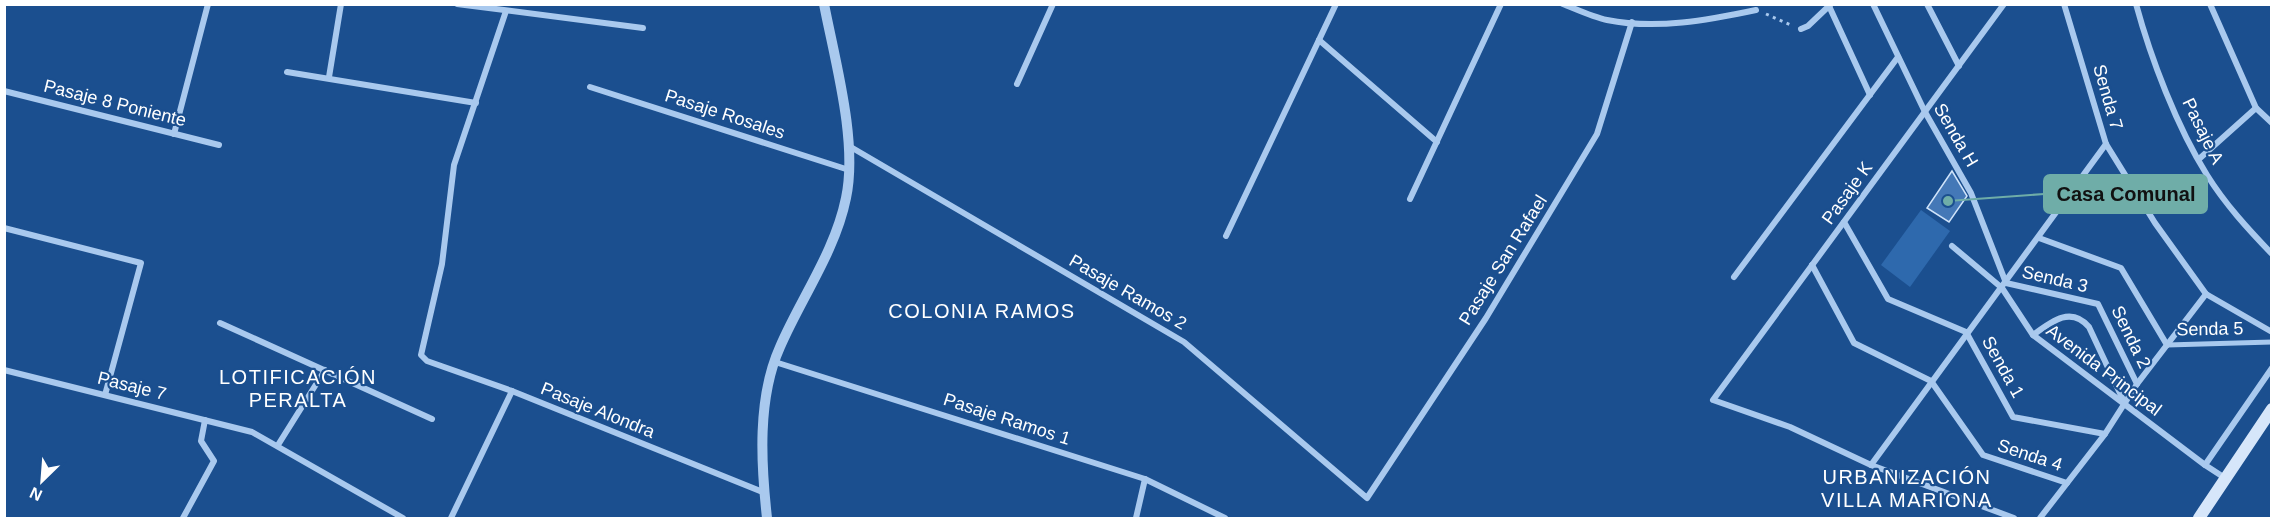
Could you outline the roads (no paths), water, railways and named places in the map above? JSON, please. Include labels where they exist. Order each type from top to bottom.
[{"type":"main road","points":[[2199,519],[2271,409]]},
{"type":"street","points":[[174,134],[208,4]]},
{"type":"street","points":[[329,77],[341,4]]},
{"type":"street","points":[[457,4],[643,28]]},
{"type":"street","points":[[767,519],[766,391],[775,362],[798,308],[838,230],[850,170],[849,146],[824,4]]},
{"type":"street","points":[[1017,84],[1053,4]]},
{"type":"street","points":[[1226,236],[1336,4]]},
{"type":"street","points":[[1410,200],[1501,4]]},
{"type":"street","points":[[1563,4],[1607,20],[1632,22],[1702,21],[1756,10]]},
{"type":"street","name":"Senda H","points":[[1873,4],[1924,112],[1971,193],[2004,285]]},
{"type":"street","points":[[1927,4],[1959,66]]},
{"type":"street","name":"Pasaje K","points":[[1871,465],[1790,427],[1713,400],[2004,4]]},
{"type":"street","name":"Senda 7","points":[[2064,4],[2106,144],[2155,223],[2206,294]]},
{"type":"street","name":"Pasaje A","points":[[2136,4],[2146,44],[2199,159],[2228,205],[2271,254]]},
{"type":"street","points":[[2210,4],[2256,108],[2270,118]]},
{"type":"street","points":[[1801,29],[1808,26],[1830,5],[1870,95]]},
{"type":"street","points":[[287,72],[329,77],[476,103],[506,11]]},
{"type":"street","name":"Pasaje San Rafael","points":[[1368,498],[1486,318],[1598,134],[1632,22]]},
{"type":"street","points":[[1319,40],[1437,142]]},
{"type":"street","points":[[1734,277],[1898,57]]},
{"type":"street","name":"Pasaje Rosales","points":[[590,87],[850,170]]},
{"type":"street","name":"Pasaje 8 Poniente","points":[[4,91],[219,145]]},
{"type":"street","name":"Pasaje Alondra","points":[[476,103],[454,165],[442,264],[421,355],[427,362],[512,391],[765,493]]},
{"type":"street","points":[[2199,159],[2256,108]]},
{"type":"street","points":[[2014,519],[1871,465],[1966,332],[2039,238],[2106,144]]},
{"type":"street","name":"Pasaje Ramos 2","points":[[849,146],[1184,342],[1368,498]]},
{"type":"street","points":[[1844,222],[1888,299],[1966,332]]},
{"type":"street","points":[[4,228],[141,262],[105,395]]},
{"type":"street","name":"Senda 5","points":[[2039,238],[2121,268],[2167,345],[2271,342]]},
{"type":"street","name":"Avenida Principal","points":[[1952,246],[2004,285],[2033,335],[2205,465],[2226,478]]},
{"type":"street","points":[[1812,265],[1854,343],[1931,381]]},
{"type":"street","name":"Senda 3","points":[[2004,285],[2098,304]]},
{"type":"street","points":[[2040,519],[2126,405],[2137,384],[2206,294],[2271,332]]},
{"type":"street","name":"Senda 2","points":[[2098,304],[2137,384]]},
{"type":"street","name":"Senda 3","points":[[2033,335],[2062,316],[2070,315],[2083,320]]},
{"type":"street","name":"Senda 2","points":[[2083,320],[2089,327],[2126,405]]},
{"type":"street","points":[[220,323],[432,419]]},
{"type":"street","name":"Senda 1","points":[[1966,332],[2013,417],[2105,434]]},
{"type":"street","name":"Pasaje Ramos 1","points":[[775,362],[1145,479],[1225,519]]},
{"type":"street","points":[[2205,465],[2271,368]]},
{"type":"street","name":"Pasaje 7","points":[[4,370],[252,432],[403,519]]},
{"type":"street","points":[[278,445],[325,370]]},
{"type":"street","name":"Senda 4","points":[[1931,381],[1983,455],[2067,483]]},
{"type":"street","points":[[451,519],[512,391]]},
{"type":"street","points":[[183,519],[214,461],[201,441],[206,420]]},
{"type":"street","points":[[1136,519],[1145,479]]},
{"type":"place","name":"Casa Comunal","points":[[1948,201]]},
{"type":"district","name":"COLONIA RAMOS","points":[[982,311]]},
{"type":"district","name":"LOTIFICACIÓN PERALTA","points":[[298,388]]},
{"type":"district","name":"URBANIZACIÓN VILLA MARIONA","points":[[1907,488]]}]
